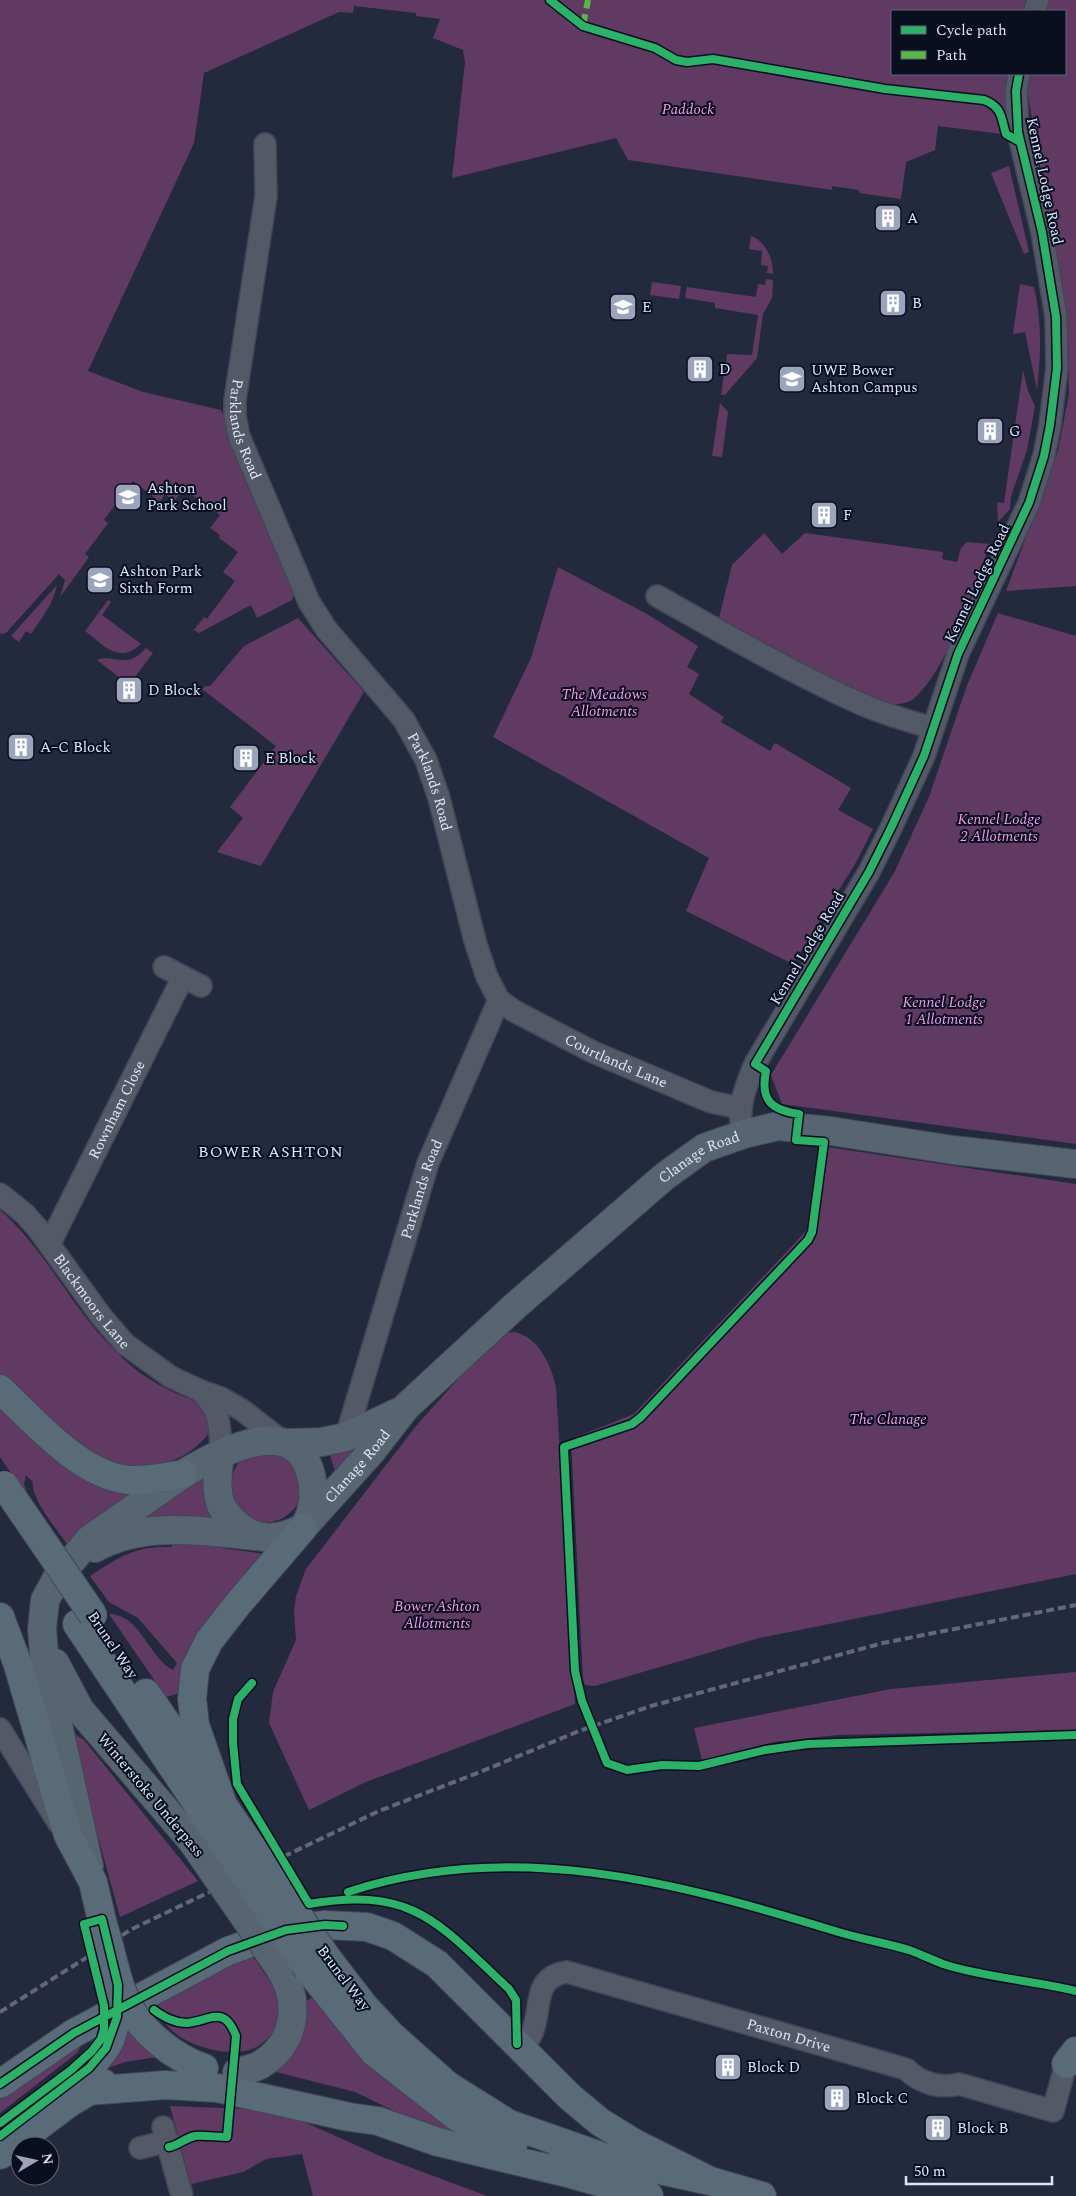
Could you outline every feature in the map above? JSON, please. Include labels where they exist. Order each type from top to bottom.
[{"type":"highway","points":[[0,1389],[68,1450],[103,1473],[128,1480],[143,1480],[183,1474]]},
{"type":"highway","name":"Brunel Way","points":[[1,1491],[85,1619],[208,1822],[318,1964],[374,2052],[457,2117],[571,2174],[649,2196]]},
{"type":"highway","points":[[208,1822],[192,1699],[196,1669],[209,1642],[237,1605],[305,1525]]},
{"type":"highway","points":[[0,1617],[17,1662],[68,1835],[93,1882]]},
{"type":"highway","name":"Winterstoke Underpass","points":[[93,1882],[118,1985]]},
{"type":"highway","points":[[0,2084],[74,2034],[228,1951],[286,1930],[324,1925],[367,1927],[393,1936],[437,1964],[570,2097],[600,2122],[634,2143],[710,2182]]},
{"type":"highway","name":"Brunel Way","points":[[318,1964],[364,2006],[392,2036],[447,2085],[509,2124],[606,2158],[762,2196]]},
{"type":"highway","points":[[118,1985],[126,2002],[150,2035],[170,2052],[185,2061],[204,2068]]},
{"type":"highway","points":[[0,2136],[89,2068],[106,2048],[117,2017],[118,1985]]},
{"type":"highway","points":[[0,2155],[87,2091],[108,2080],[127,2074],[165,2069],[204,2068],[237,2072],[331,2097],[356,2107],[378,2121]]},
{"type":"highway","points":[[87,2091],[166,2085],[198,2085],[247,2093],[349,2117],[378,2121],[438,2142],[571,2174]]},
{"type":"main road","name":"Clanage Road","points":[[305,1525],[371,1452],[406,1407],[514,1306],[665,1176],[742,1121],[798,1127],[953,1150],[1076,1164]]},
{"type":"main road","name":"Clanage Road","points":[[285,1442],[322,1442],[346,1438],[406,1407]]},
{"type":"main road","points":[[285,1442],[298,1451],[311,1472],[313,1496],[305,1525],[273,1538],[254,1536],[231,1519],[221,1505],[218,1470],[221,1454],[250,1443],[285,1442]]},
{"type":"main road","name":"Winterstoke Underpass","points":[[93,1882],[45,1665],[42,1628],[45,1600],[57,1578],[90,1539],[183,1474],[221,1454]]},
{"type":"main road","name":"Winterstoke Underpass","points":[[70,1562],[117,1537],[141,1532],[184,1530],[254,1536]]},
{"type":"main road","name":"Winterstoke Underpass","points":[[42,1628],[53,1659],[80,1710],[208,1822],[286,1979],[292,2000],[293,2021],[284,2041],[271,2057],[258,2066],[237,2072]]},
{"type":"street","name":"Kennel Lodge Road","points":[[742,1121],[755,1064],[881,849],[924,756],[958,654],[1029,503],[1044,456],[1057,368],[1056,317],[1042,232],[1018,132],[1016,91],[1018,75]]},
{"type":"street","name":"Parklands Road","points":[[265,144],[266,196],[235,400],[235,416],[239,436],[309,602],[327,630],[404,720],[426,760],[439,798],[475,940],[487,977],[499,1000],[428,1163],[412,1211],[377,1339],[346,1438]]},
{"type":"street","points":[[657,596],[704,623],[851,700],[890,715],[933,728]]},
{"type":"street","name":"Rownham Close","points":[[50,1243],[182,976]]},
{"type":"street","name":"Courtlands Lane","points":[[499,1000],[514,1011],[609,1060],[711,1102],[742,1121]]},
{"type":"street","name":"Blackmoors Lane","points":[[0,1194],[25,1214],[50,1243],[87,1296],[125,1344],[155,1368],[201,1391],[221,1398],[242,1410],[285,1442]]},
{"type":"street","name":"Blackmoors Lane","points":[[201,1391],[218,1413],[221,1454]]},
{"type":"street","points":[[0,1729],[54,1817],[68,1835]]},
{"type":"street","name":"Paxton Drive","points":[[520,2047],[532,2033],[537,2002],[544,1986],[552,1977],[567,1972],[906,2069],[916,2078],[946,2087],[959,2084],[1053,2111],[1071,2057]]},
{"type":"street","points":[[140,2148],[165,2134],[182,2196]]},
{"type":"green space","name":"Paddock","points":[[0,0],[1076,0],[1076,586],[1006,591],[1058,451],[1069,394],[1067,327],[1028,95],[1007,93],[1011,131],[1001,131],[1002,134],[938,126],[935,150],[906,162],[901,199],[859,193],[859,190],[832,186],[832,190],[628,160],[616,138],[452,178],[465,62],[463,50],[433,38],[440,19],[416,16],[416,13],[354,6],[353,13],[339,12],[204,73],[194,143],[88,371],[143,392],[221,410],[293,584],[295,592],[292,600],[257,618],[251,605],[199,633],[194,630],[204,617],[207,619],[235,581],[223,572],[238,552],[219,538],[220,535],[210,528],[220,515],[184,489],[174,501],[165,494],[160,502],[133,481],[104,520],[108,523],[85,554],[89,557],[60,597],[65,580],[59,574],[6,633],[0,634]]},
{"type":"green space","points":[[1009,166],[1029,252],[1024,254],[991,173]]},
{"type":"green space","points":[[751,236],[756,238],[768,252],[773,274],[767,273],[768,266],[761,265],[762,251],[749,249]]},
{"type":"green space","points":[[766,279],[773,280],[772,298],[763,314],[757,358],[725,395],[721,395],[727,354],[752,355],[758,315],[715,308],[715,303],[685,298],[687,287],[756,297],[758,284],[765,285]]},
{"type":"green space","points":[[652,282],[681,286],[679,299],[650,295]]},
{"type":"green space","points":[[1020,284],[1034,287],[1037,300],[1040,338],[1037,390],[1025,332],[1013,334]]},
{"type":"green space","points":[[1023,370],[1028,391],[1035,406],[1027,450],[1011,496],[1010,509],[998,522],[997,502],[1004,503]]},
{"type":"green space","points":[[720,403],[728,412],[722,457],[712,456]]},
{"type":"green space","points":[[764,533],[782,554],[805,533],[943,552],[942,559],[957,562],[961,548],[967,542],[990,544],[958,628],[936,671],[924,688],[912,700],[905,703],[890,704],[818,674],[719,618],[732,565]]},
{"type":"green space","name":"The Meadows Allotments","points":[[558,567],[647,614],[698,646],[687,667],[699,674],[689,694],[724,717],[721,722],[770,751],[775,743],[851,788],[838,810],[873,829],[855,864],[793,964],[686,911],[709,858],[493,737],[531,658]]},
{"type":"green space","points":[[57,585],[50,605],[31,634],[26,631],[19,642],[11,636]]},
{"type":"green space","points":[[108,600],[111,602],[102,615],[141,644],[133,650],[125,653],[112,651],[85,631]]},
{"type":"green space","name":"Kennel Lodge 1 Allotments","points":[[998,613],[1076,636],[1076,1144],[782,1104],[771,1075],[894,873],[929,797],[966,688]]},
{"type":"green space","points":[[298,618],[364,692],[261,866],[217,852],[243,818],[230,807],[276,746],[202,689],[210,686],[244,646]]},
{"type":"green space","points":[[146,648],[153,653],[129,685],[97,660],[103,658],[132,659]]},
{"type":"green space","name":"The Clanage","points":[[820,1146],[1076,1184],[1076,1574],[759,1638],[595,1686],[585,1685],[583,1679],[571,1439],[634,1414],[809,1228]]},
{"type":"green space","points":[[0,1210],[29,1240],[77,1306],[121,1357],[162,1387],[207,1408],[210,1432],[193,1449],[180,1458],[156,1465],[140,1467],[119,1466],[99,1458],[69,1438],[0,1374]]},
{"type":"green space","name":"Bower Ashton Allotments","points":[[514,1332],[530,1339],[537,1346],[547,1362],[556,1388],[575,1704],[366,1782],[309,1810],[269,1723],[273,1692],[296,1640],[294,1611],[296,1596],[306,1569],[416,1426],[494,1339],[501,1334]]},
{"type":"green space","points":[[0,1402],[142,1495],[67,1544],[40,1505],[33,1488],[33,1482],[26,1475],[24,1484],[27,1496],[0,1457]]},
{"type":"green space","points":[[364,1439],[336,1475],[328,1448]]},
{"type":"green space","points":[[277,1450],[300,1470],[300,1501],[286,1516],[271,1522],[256,1521],[243,1513],[234,1502],[231,1487],[234,1471],[246,1455]]},
{"type":"green space","points":[[203,1479],[207,1483],[223,1526],[141,1519]]},
{"type":"green space","points":[[173,1541],[264,1554],[184,1692],[166,1697],[109,1614],[119,1616],[136,1628],[157,1656],[173,1670],[177,1663],[138,1618],[109,1602],[90,1576],[128,1554],[148,1548],[172,1547]]},
{"type":"green space","points":[[1076,1672],[1076,1730],[837,1735],[774,1742],[702,1760],[694,1728],[891,1689]]},
{"type":"green space","points":[[75,1734],[84,1740],[198,1881],[120,1917],[72,1742]]},
{"type":"green space","points":[[251,1954],[272,1984],[280,2004],[279,2020],[272,2034],[266,2040],[253,2049],[223,2052],[188,2041],[169,2028],[162,2018],[158,2002]]},
{"type":"green space","points":[[314,1996],[360,2058],[462,2137],[419,2123],[355,2092],[268,2070],[305,2002]]},
{"type":"green space","points":[[122,2015],[164,2056],[125,2062],[106,2069]]},
{"type":"green space","points":[[83,2042],[77,2053],[0,2113],[0,2095]]},
{"type":"green space","points":[[170,2106],[249,2109],[302,2121],[380,2156],[487,2196],[313,2196],[302,2154],[266,2159],[243,2172],[191,2184]]},
{"type":"railway","points":[[0,2012],[132,1929],[379,1811],[579,1731],[651,1706],[883,1643],[1076,1605]]},
{"type":"marked path","points":[[583,26],[588,0]]},
{"type":"cycle path","points":[[550,0],[583,26],[655,48],[676,60],[687,62],[713,59],[885,89],[984,100],[998,109],[1006,134],[1020,142]]},
{"type":"cycle path","points":[[1019,75],[1016,91],[1018,132],[1042,232],[1056,317],[1057,368],[1050,425],[1044,456],[1029,503],[958,654],[924,756],[891,828],[869,872],[755,1064],[766,1071],[765,1089],[766,1096],[770,1102],[781,1110],[799,1114],[796,1140],[824,1142],[812,1232],[808,1240],[641,1417],[632,1424],[564,1447],[575,1671],[582,1701],[607,1763],[627,1770],[662,1765],[699,1766],[765,1750],[808,1744],[1076,1735]]},
{"type":"cycle path","points":[[252,1683],[238,1699],[233,1719],[237,1784],[309,1904],[345,1900],[375,1900],[400,1906],[422,1915],[442,1928],[463,1945],[509,1989],[516,2000],[517,2044]]},
{"type":"cycle path","points":[[348,1892],[409,1876],[471,1868],[532,1868],[593,1873],[654,1883],[715,1897],[844,1934],[903,1948],[959,1969],[1076,1991]]},
{"type":"cycle path","points":[[0,2123],[71,2070],[92,2051],[101,2039],[104,2029],[104,2006],[84,1924],[102,1919],[118,1985],[117,2017],[106,2048],[89,2068],[0,2136]]},
{"type":"cycle path","points":[[0,2084],[74,2033],[228,1951],[286,1930],[325,1925],[343,1926]]},
{"type":"cycle path","points":[[154,2010],[169,2019],[182,2023],[221,2017],[227,2020],[236,2036],[227,2137],[195,2136],[169,2147]]},
{"type":"place","name":"A","points":[[888,218]]},
{"type":"place","name":"B","points":[[893,303]]},
{"type":"place","name":"E","points":[[623,307]]},
{"type":"place","name":"D","points":[[700,369]]},
{"type":"place","name":"UWE Bower Ashton Campus","points":[[792,379]]},
{"type":"place","name":"G","points":[[990,431]]},
{"type":"place","name":"Ashton Park School","points":[[128,497]]},
{"type":"place","name":"F","points":[[824,515]]},
{"type":"place","name":"Ashton Park Sixth Form","points":[[100,580]]},
{"type":"place","name":"D Block","points":[[129,690]]},
{"type":"place","name":"A–C Block","points":[[21,747]]},
{"type":"place","name":"E Block","points":[[246,758]]},
{"type":"place","name":"Block D","points":[[728,2067]]},
{"type":"place","name":"Block C","points":[[837,2098]]},
{"type":"place","name":"Block B","points":[[938,2128]]},
{"type":"district","name":"BOWER ASHTON","points":[[271,1151]]},
{"type":"park label","name":"Kennel Lodge 2 Allotments","points":[[999,828]]}]
